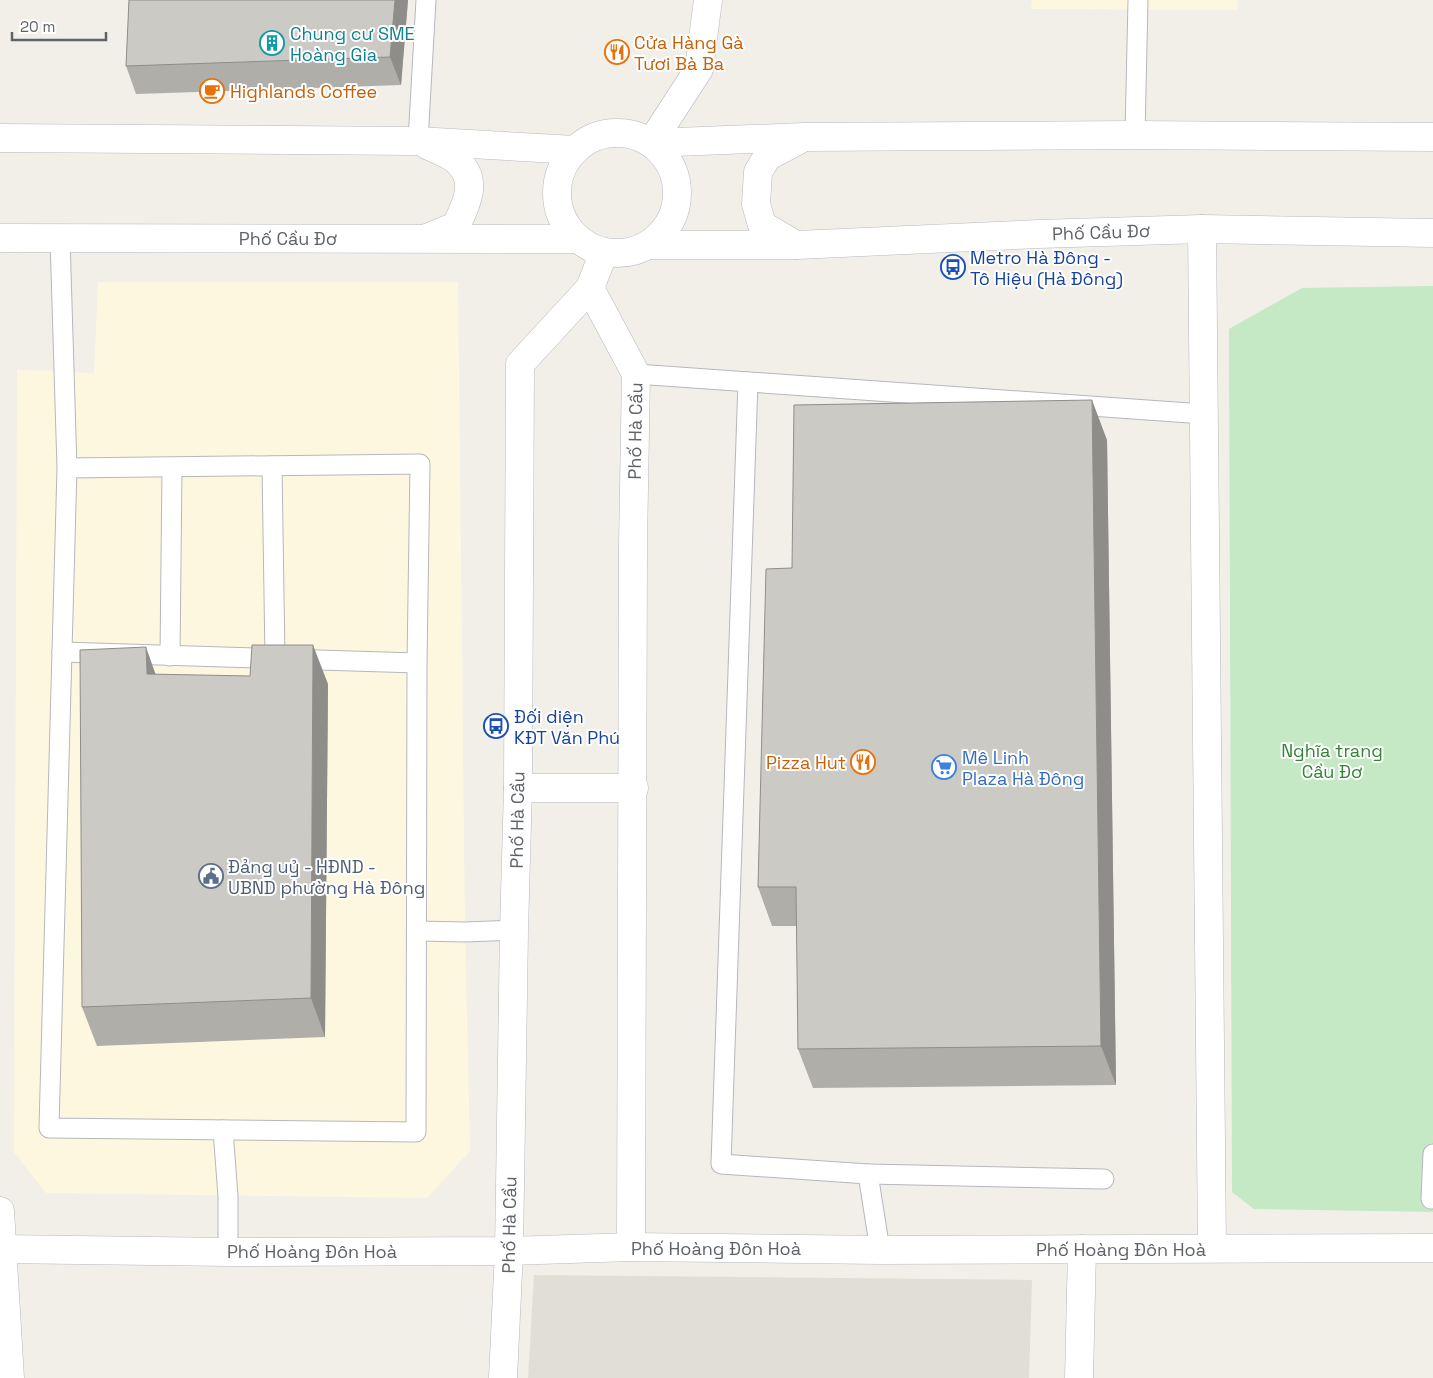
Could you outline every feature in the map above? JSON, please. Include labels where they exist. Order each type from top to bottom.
[{"type":"street","points":[[651,143],[699,70],[708,0]]},
{"type":"street","points":[[612,133],[632,134],[651,143],[666,156],[675,174],[678,194],[674,215],[664,232],[650,245],[632,252],[612,254],[593,249],[577,239],[565,224],[558,206],[557,186],[563,167],[575,150],[592,138],[612,133]]},
{"type":"street","points":[[651,143],[804,137],[1135,135],[1433,137]]},
{"type":"street","points":[[797,245],[762,225],[756,204],[758,172],[767,157],[804,137]]},
{"type":"street","points":[[0,138],[418,141],[575,150]]},
{"type":"street","points":[[418,141],[458,161],[470,179],[468,200],[456,226],[426,239]]},
{"type":"street","points":[[1202,229],[1212,1248]]},
{"type":"street","name":"Phố Cầu Đơ","points":[[650,245],[797,245],[1029,234],[1202,229],[1433,233]]},
{"type":"street","name":"Phố Cầu Đơ","points":[[0,238],[577,239]]},
{"type":"street","name":"Phố Hà Cầu","points":[[503,1378],[509,1251],[518,788],[520,364],[590,288],[604,252]]},
{"type":"street","name":"Phố Hà Cầu","points":[[590,288],[636,374],[631,1247]]},
{"type":"street","points":[[518,788],[634,788]]},
{"type":"street","points":[[0,1211],[10,1378]]},
{"type":"street","name":"Phố Hoàng Đôn Hoà","points":[[1,1249],[228,1252],[509,1251],[631,1247],[880,1250],[1433,1248]]},
{"type":"street","points":[[1079,1378],[1082,1249]]},
{"type":"lane","points":[[418,141],[426,0]]},
{"type":"lane","points":[[1135,135],[1138,0]]},
{"type":"lane","points":[[60,238],[67,468],[49,1128],[416,1132],[420,464],[67,468]]},
{"type":"lane","points":[[636,374],[1204,414]]},
{"type":"lane","points":[[748,382],[720,1164],[868,1174],[1104,1179]]},
{"type":"lane","points":[[272,466],[275,658]]},
{"type":"lane","points":[[170,656],[172,468]]},
{"type":"lane","points":[[62,652],[418,663]]},
{"type":"lane","points":[[417,931],[514,930]]},
{"type":"lane","points":[[223,1130],[228,1196],[228,1252]]},
{"type":"lane","points":[[1431,1199],[1433,1154]]},
{"type":"lane","points":[[868,1174],[880,1250]]},
{"type":"shaded area","points":[[1032,0],[1238,0],[1237,10],[1031,9]]},
{"type":"shaded area","points":[[98,282],[458,282],[465,932],[470,1151],[427,1198],[46,1193],[14,1152],[17,370],[94,374]]},
{"type":"shaded area","points":[[534,1275],[1032,1280],[1029,1378],[528,1378]]},
{"type":"green space","name":"Nghĩa trang Cầu Đơ","points":[[1433,286],[1433,1212],[1254,1209],[1232,1192],[1229,329],[1302,288]]},
{"type":"building","name":"Chung cư SME Hoàng Gia","points":[[129,0],[395,0],[390,57],[126,66]]},
{"type":"building","name":"Mê Linh Plaza Hà Đông","points":[[1092,400],[1101,1046],[798,1049],[796,887],[758,887],[766,569],[792,568],[794,405]]},
{"type":"building","name":"Đảng uỷ - HĐND - UBND phường Hà Đông","points":[[252,645],[313,645],[311,998],[82,1007],[80,650],[146,647],[147,674],[250,676]]},
{"type":"place","name":"Chung cư SME Hoàng Gia","points":[[272,43]]},
{"type":"place","name":"Cửa Hàng Gà Tươi Bà Ba","points":[[617,52]]},
{"type":"place","name":"Highlands Coffee","points":[[212,91]]},
{"type":"place","name":"Metro Hà Đông - Tô Hiệu (Hà Đông)","points":[[953,267]]},
{"type":"place","name":"Đối diện KĐT Văn Phú","points":[[496,726]]},
{"type":"place","name":"Pizza Hut","points":[[863,762]]},
{"type":"place","name":"Mê Linh Plaza Hà Đông","points":[[944,767]]},
{"type":"place","name":"Đảng uỷ - HĐND - UBND phường Hà Đông","points":[[211,876]]}]
